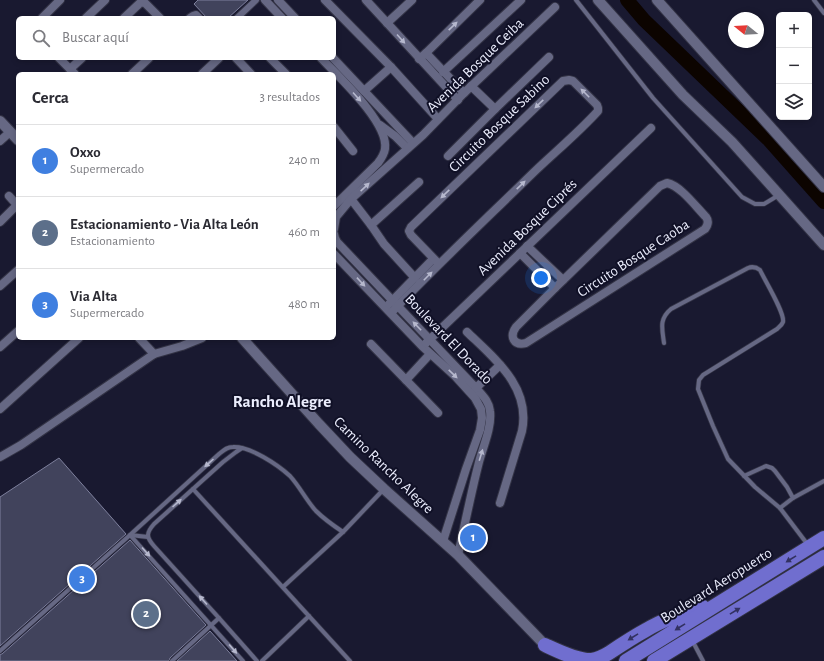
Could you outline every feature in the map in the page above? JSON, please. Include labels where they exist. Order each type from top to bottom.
[{"type":"highway","name":"Boulevard Aeropuerto","points":[[626,661],[824,538]]},
{"type":"highway","points":[[654,661],[824,558]]},
{"type":"highway","points":[[546,645],[571,656],[592,660],[604,655],[646,629],[659,623],[721,602]]},
{"type":"highway","points":[[546,645],[556,661]]},
{"type":"street","points":[[44,16],[60,0]]},
{"type":"street","points":[[88,16],[105,0]]},
{"type":"street","points":[[239,16],[256,0]]},
{"type":"street","points":[[265,0],[280,16]]},
{"type":"street","points":[[278,0],[293,16]]},
{"type":"street","points":[[325,0],[336,16],[391,67],[438,119]]},
{"type":"street","points":[[366,0],[458,100]]},
{"type":"street","points":[[387,23],[412,0]]},
{"type":"street","points":[[419,58],[480,0]]},
{"type":"street","points":[[443,72],[521,0]]},
{"type":"street","points":[[598,0],[683,95],[732,142],[824,245]]},
{"type":"street","points":[[657,0],[824,187]]},
{"type":"street","points":[[126,16],[140,3],[144,2],[158,16]]},
{"type":"street","name":"Avenida Bosque Ceiba","points":[[410,145],[423,135],[471,86],[555,7]]},
{"type":"street","points":[[426,53],[464,93]]},
{"type":"street","points":[[448,156],[549,57]]},
{"type":"street","points":[[64,60],[75,64]]},
{"type":"street","points":[[134,72],[147,60]]},
{"type":"street","points":[[204,72],[217,60]]},
{"type":"street","points":[[238,60],[249,72]]},
{"type":"street","points":[[272,60],[284,72]]},
{"type":"street","points":[[322,60],[331,72]]},
{"type":"street","points":[[335,60],[364,91],[410,145]]},
{"type":"street","points":[[364,91],[391,67]]},
{"type":"street","points":[[336,79],[361,100],[378,123],[385,139],[385,150],[383,157],[336,204]]},
{"type":"street","name":"Circuito Bosque Sabino","points":[[388,310],[436,262],[598,111],[597,105],[573,81],[563,81],[411,227],[409,231],[410,235],[436,262]]},
{"type":"street","points":[[471,86],[495,109]]},
{"type":"street","points":[[378,123],[410,145]]},
{"type":"street","points":[[1,124],[16,138]]},
{"type":"street","name":"Avenida Bosque Ciprés","points":[[422,346],[651,128]]},
{"type":"street","points":[[336,130],[353,151]]},
{"type":"street","points":[[0,140],[10,132]]},
{"type":"street","points":[[336,217],[352,199],[410,145]]},
{"type":"street","points":[[371,224],[419,182]]},
{"type":"street","name":"Circuito Bosque Caoba","points":[[667,183],[674,186],[708,219],[708,224],[705,229],[526,343],[520,344],[514,340],[512,335],[516,327],[555,288],[662,185],[667,183]]},
{"type":"street","points":[[9,196],[16,204]]},
{"type":"street","points":[[352,199],[384,244],[415,278]]},
{"type":"street","points":[[0,222],[16,208]]},
{"type":"street","name":"Boulevard El Dorado","points":[[336,240],[476,388],[489,406],[490,421],[458,555]]},
{"type":"street","points":[[527,246],[563,280]]},
{"type":"street","points":[[520,253],[555,288]]},
{"type":"street","name":"Boulevard El Dorado","points":[[336,256],[422,346],[455,376],[476,398],[481,409],[482,418],[480,430],[443,541]]},
{"type":"street","name":"Circuito Bosque Sabino","points":[[395,303],[415,278],[436,262]]},
{"type":"street","points":[[0,286],[16,272]]},
{"type":"street","points":[[467,332],[500,365],[516,386],[524,412],[522,431],[500,503]]},
{"type":"street","points":[[0,347],[16,333]]},
{"type":"street","points":[[0,409],[77,340]]},
{"type":"street","points":[[141,340],[154,354]]},
{"type":"street","points":[[0,457],[21,445],[154,354],[197,340]]},
{"type":"street","name":"Camino Rancho Alegre","points":[[244,340],[350,457],[443,541]]},
{"type":"street","points":[[371,344],[438,413]]},
{"type":"street","points":[[406,380],[430,354]]},
{"type":"street","points":[[476,388],[500,365]]},
{"type":"street","points":[[466,469],[477,472]]},
{"type":"street","points":[[452,515],[466,520]]},
{"type":"street","points":[[443,541],[546,645]]},
{"type":"lane","points":[[576,0],[653,98],[742,197],[755,204],[764,204],[779,195]]},
{"type":"lane","points":[[814,0],[824,13]]},
{"type":"lane","points":[[664,343],[662,322],[666,313],[671,309],[748,268],[754,267],[760,270],[780,309],[783,322],[777,329],[703,375],[699,380],[698,389],[728,460],[780,508],[809,547]]},
{"type":"lane","points":[[0,650],[224,450],[232,446],[242,448],[272,461],[297,484],[318,513],[343,532]]},
{"type":"lane","points":[[242,448],[226,459],[154,524],[148,532],[148,537],[154,546],[256,661]]},
{"type":"lane","points":[[744,476],[766,466],[772,468],[787,487],[793,498]]},
{"type":"lane","points":[[780,508],[793,498],[824,481]]},
{"type":"lane","points":[[194,489],[350,661]]},
{"type":"lane","points":[[283,587],[343,532],[384,489]]},
{"type":"lane","points":[[130,535],[148,537]]},
{"type":"lane","points":[[130,535],[243,661]]},
{"type":"lane","points":[[174,584],[182,577]]},
{"type":"lane","points":[[262,661],[309,616]]},
{"type":"lane","points":[[172,661],[219,618]]},
{"type":"lane","points":[[691,638],[703,661]]},
{"type":"building","points":[[198,0],[248,0],[230,16],[205,16],[194,4]]},
{"type":"building","points":[[59,458],[126,534],[0,646],[0,497]]},
{"type":"building","points":[[130,540],[206,625],[170,658],[169,661],[0,661],[0,654],[2,654]]},
{"type":"building","points":[[210,631],[237,661],[177,661]]},
{"type":"waterway","points":[[627,0],[644,20],[769,140],[824,202]]},
{"type":"place","name":"Oxxo","points":[[473,538]]},
{"type":"place","name":"Via Alta","points":[[82,579]]},
{"type":"place","name":"Estacionamiento - Via Alta León","points":[[146,614]]},
{"type":"district","name":"Rancho Alegre","points":[[282,401]]}]
